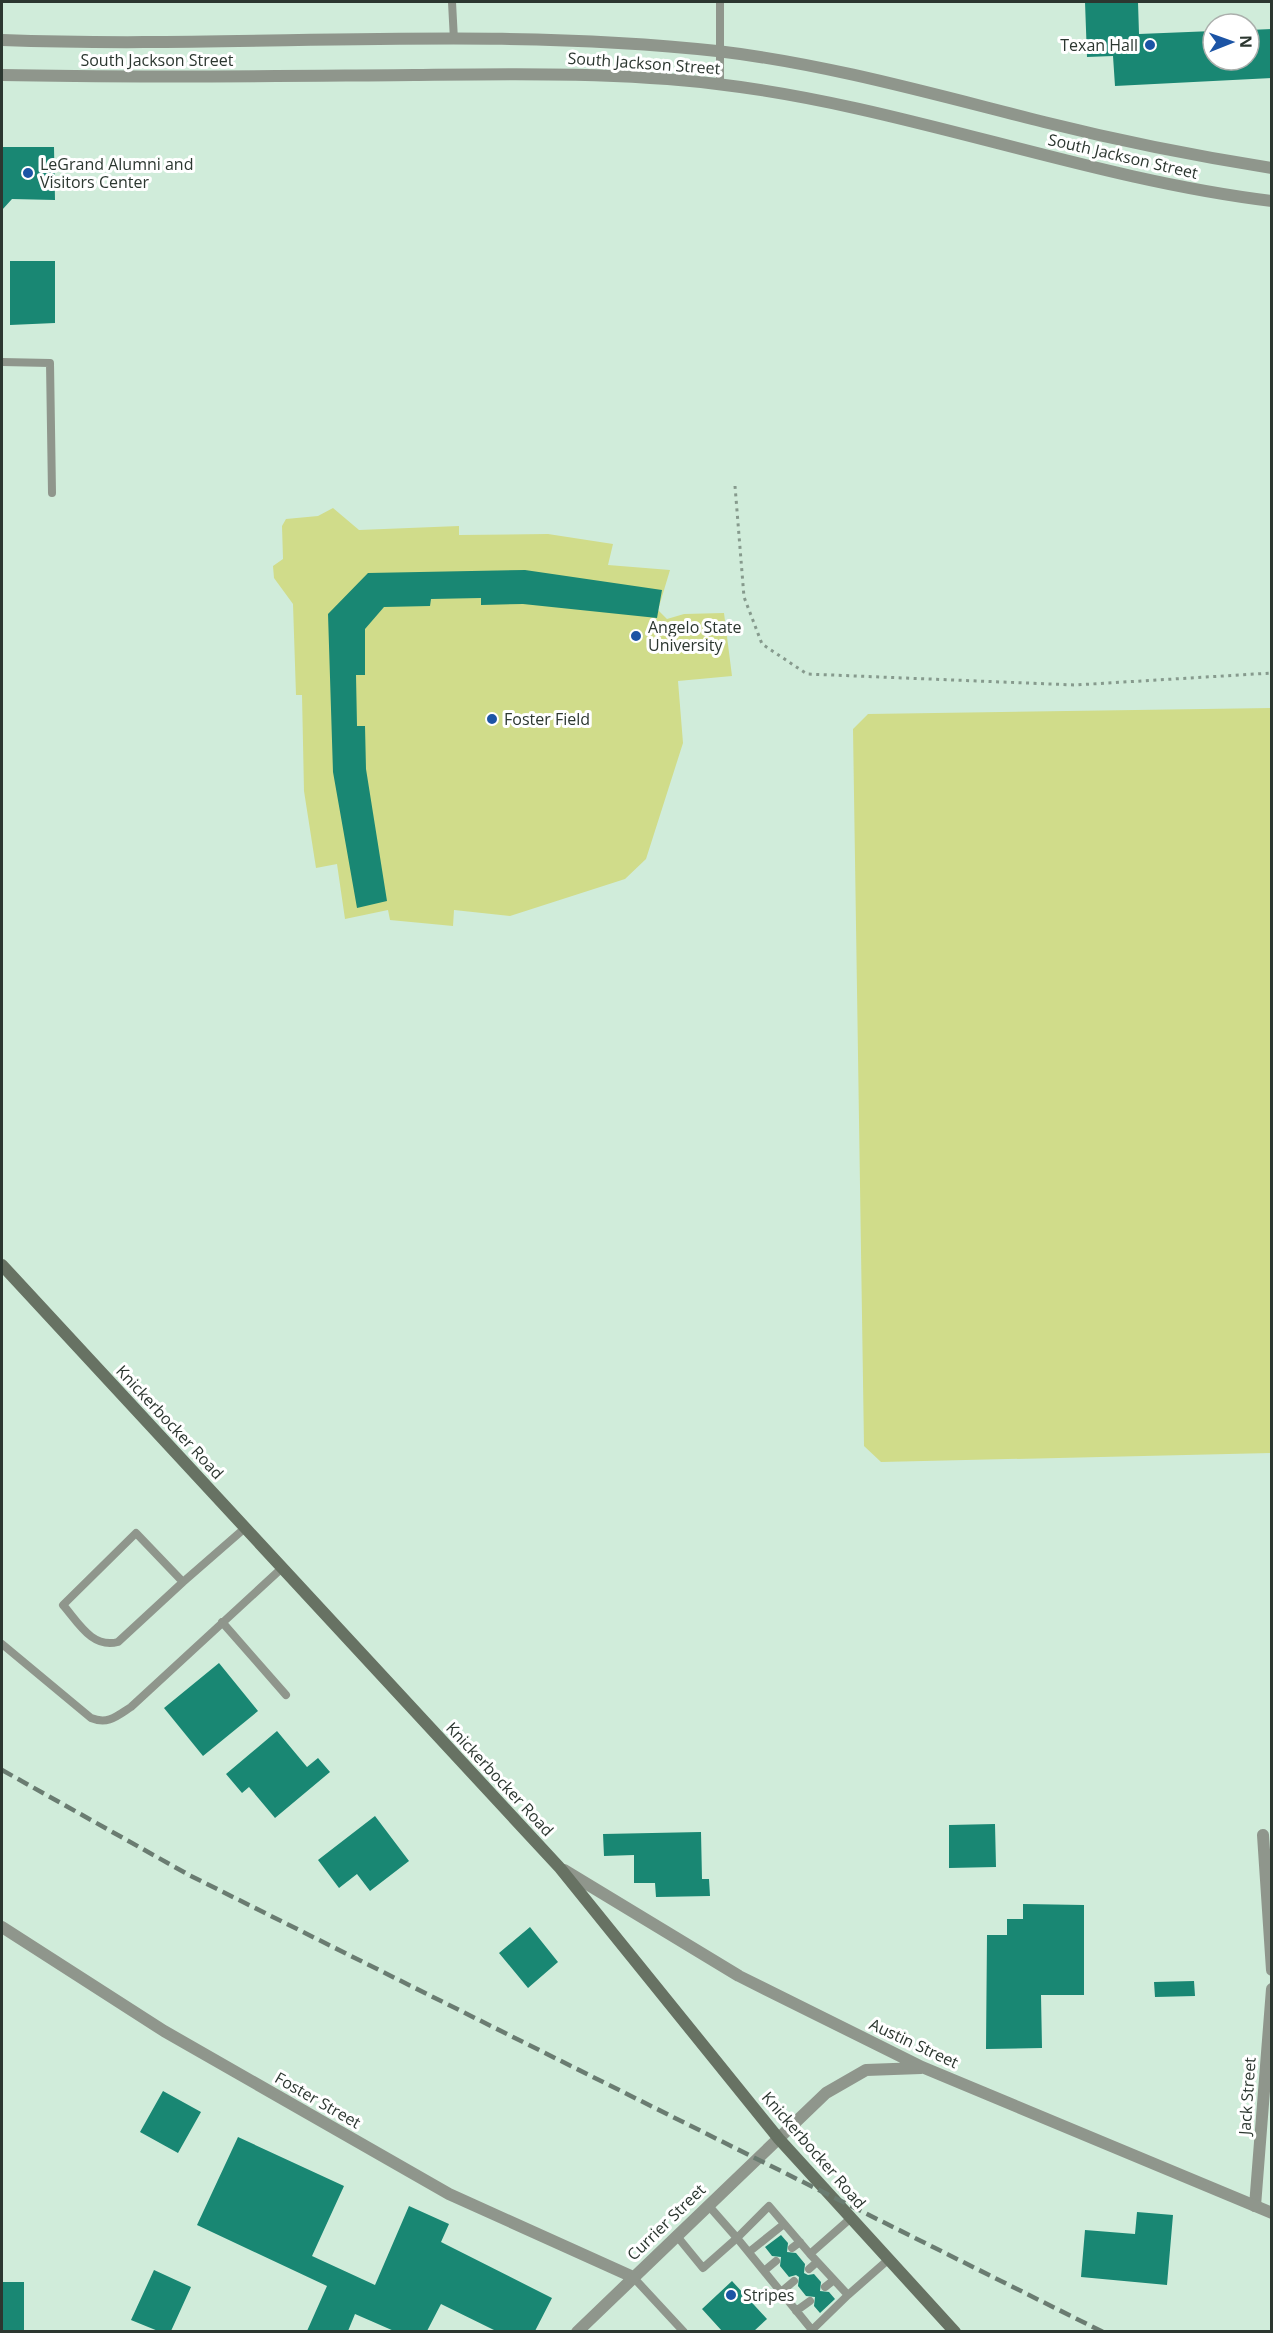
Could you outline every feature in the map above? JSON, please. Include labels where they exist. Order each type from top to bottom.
[{"type":"main road","name":"Knickerbocker Road","points":[[2,1265],[560,1868],[779,2139],[955,2331]]},
{"type":"street","name":"South Jackson Street","points":[[2,40],[542,40],[718,51],[790,62],[907,87],[1183,154],[1272,168]]},
{"type":"street","name":"South Jackson Street","points":[[2,75],[116,77],[583,74],[720,84],[787,94],[914,122],[1122,175],[1215,194],[1272,201]]},
{"type":"street","points":[[1263,1835],[1272,1970]]},
{"type":"street","name":"Austin Street","points":[[560,1868],[739,1976],[922,2067],[1272,2213]]},
{"type":"street","name":"Foster Street","points":[[2,1927],[164,2031],[449,2194],[633,2277]]},
{"type":"street","name":"Jack Street","points":[[1255,2206],[1272,1989]]},
{"type":"street","name":"Currier Street","points":[[577,2331],[826,2093],[866,2070],[922,2067]]},
{"type":"lane","points":[[453,2],[454,40]]},
{"type":"lane","points":[[720,2],[718,51],[720,84]]},
{"type":"lane","points":[[2,362],[50,363],[52,493]]},
{"type":"lane","points":[[183,1582],[136,1533],[63,1605],[96,1642],[107,1645],[118,1642],[245,1528]]},
{"type":"lane","points":[[2,1644],[63,1697],[100,1722],[111,1720],[131,1707],[282,1568]]},
{"type":"lane","points":[[222,1622],[286,1695]]},
{"type":"lane","points":[[708,2205],[812,2330],[889,2259]]},
{"type":"lane","points":[[676,2235],[703,2268],[769,2206],[784,2224],[796,2245],[810,2254],[848,2295]]},
{"type":"lane","points":[[810,2254],[851,2218]]},
{"type":"lane","points":[[748,2252],[784,2224]]},
{"type":"lane","points":[[764,2271],[776,2261]]},
{"type":"lane","points":[[809,2269],[817,2262]]},
{"type":"lane","points":[[633,2277],[684,2331]]},
{"type":"lane","points":[[825,2287],[834,2280]]},
{"type":"lane","points":[[781,2292],[794,2282]]},
{"type":"lane","points":[[796,2311],[810,2301]]},
{"type":"path","points":[[735,486],[744,597],[762,644],[807,674],[1075,685],[1272,673]]},
{"type":"green space","name":"Foster Field","points":[[333,508],[359,530],[459,526],[459,535],[548,534],[613,544],[608,565],[670,570],[658,610],[667,619],[684,614],[724,613],[732,676],[678,681],[683,743],[646,859],[625,879],[510,916],[454,910],[453,926],[390,920],[388,910],[345,919],[337,864],[316,868],[304,791],[302,695],[296,695],[293,604],[274,578],[273,566],[283,559],[282,526],[286,519],[318,516]]},
{"type":"green space","points":[[1271,708],[1271,1453],[881,1462],[864,1446],[853,729],[868,714]]},
{"type":"building","name":"Texan Hall","points":[[1085,2],[1138,2],[1139,34],[1201,31],[1201,72],[1261,72],[1261,29],[1272,29],[1272,78],[1115,86],[1113,56],[1087,57]]},
{"type":"building","name":"LeGrand Alumni and Visitors Center","points":[[2,147],[54,147],[55,200],[12,199],[2,210]]},
{"type":"building","points":[[10,261],[55,261],[55,323],[10,325]]},
{"type":"building","points":[[525,570],[662,590],[657,618],[523,604],[481,605],[481,598],[431,599],[430,606],[384,607],[365,629],[365,675],[356,675],[357,726],[365,726],[366,769],[387,901],[357,908],[333,772],[328,614],[368,573]]},
{"type":"building","points":[[219,1663],[258,1711],[203,1756],[164,1708]]},
{"type":"building","points":[[277,1731],[307,1767],[318,1758],[330,1772],[275,1818],[249,1787],[242,1793],[226,1774]]},
{"type":"building","points":[[375,1816],[409,1861],[370,1891],[357,1874],[339,1888],[318,1860]]},
{"type":"building","points":[[995,1824],[996,1867],[949,1868],[949,1825]]},
{"type":"building","points":[[701,1832],[702,1879],[709,1879],[710,1896],[656,1897],[655,1883],[634,1883],[634,1855],[604,1856],[603,1834]]},
{"type":"building","points":[[1023,1904],[1084,1905],[1084,1995],[1041,1995],[1042,2048],[986,2049],[987,1935],[1007,1935],[1007,1919],[1023,1919]]},
{"type":"building","points":[[530,1927],[558,1962],[528,1988],[499,1953]]},
{"type":"building","points":[[1194,1981],[1195,1996],[1155,1997],[1154,1982]]},
{"type":"building","points":[[163,2091],[201,2112],[178,2153],[140,2132]]},
{"type":"building","points":[[238,2137],[344,2186],[312,2256],[375,2285],[409,2206],[449,2224],[441,2242],[552,2298],[535,2331],[496,2331],[441,2304],[427,2331],[394,2331],[355,2314],[348,2331],[307,2331],[327,2286],[197,2225]]},
{"type":"building","points":[[1137,2212],[1173,2215],[1167,2285],[1081,2277],[1085,2230],[1135,2234]]},
{"type":"building","name":"Stripes","points":[[781,2235],[788,2243],[787,2252],[796,2253],[805,2264],[804,2273],[814,2274],[821,2282],[820,2291],[829,2292],[835,2299],[820,2313],[814,2306],[815,2297],[806,2296],[798,2286],[799,2277],[796,2275],[789,2277],[780,2266],[781,2257],[772,2256],[765,2247]]},
{"type":"building","points":[[154,2270],[191,2287],[171,2331],[158,2331],[131,2320]]},
{"type":"building","name":"Stripes","points":[[732,2281],[767,2319],[754,2331],[722,2331],[702,2309]]},
{"type":"building","points":[[2,2282],[24,2282],[24,2331],[2,2331]]},
{"type":"railway","points":[[2,1770],[189,1875],[1103,2332]]},
{"type":"place","name":"Texan Hall","points":[[1150,45]]},
{"type":"place","name":"LeGrand Alumni and Visitors Center","points":[[28,173]]},
{"type":"place","name":"Angelo State University","points":[[636,636]]},
{"type":"place","name":"Foster Field","points":[[492,719]]},
{"type":"place","name":"Stripes","points":[[731,2295]]}]
